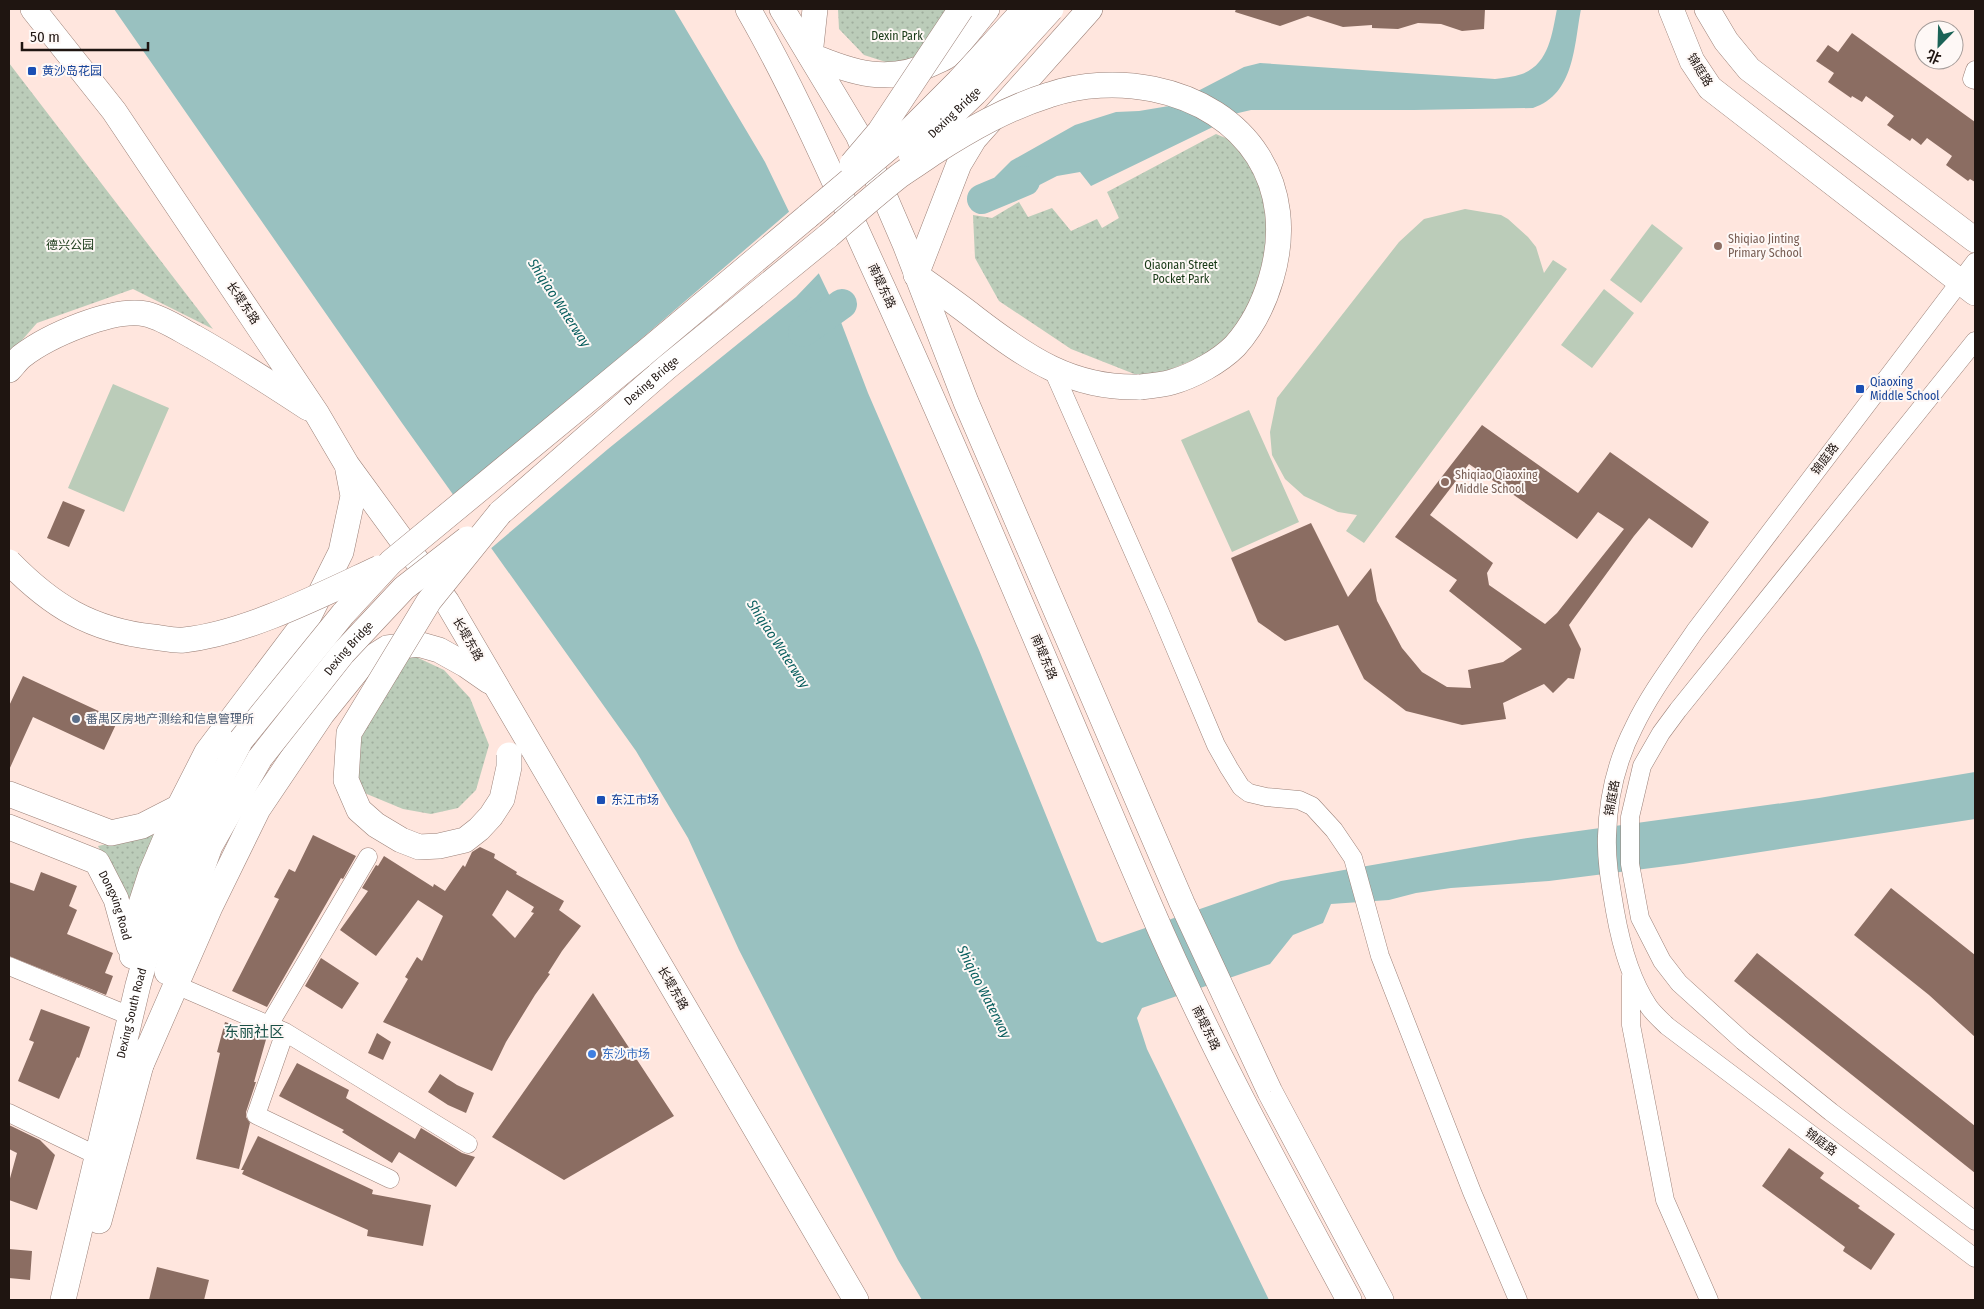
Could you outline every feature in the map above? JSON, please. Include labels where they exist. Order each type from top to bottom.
[{"type":"main road","name":"长堤东路","points":[[33,9],[114,111],[318,414],[347,465],[446,602],[856,1300]]},
{"type":"main road","name":"南堤东路","points":[[748,9],[775,56],[808,124],[940,412],[1150,908],[1209,1036],[1349,1300]]},
{"type":"main road","points":[[782,9],[858,135],[905,244],[966,402],[1182,903],[1270,1092],[1381,1300]]},
{"type":"main road","points":[[810,55],[815,9]]},
{"type":"main road","points":[[808,216],[880,131],[961,9]]},
{"type":"main road","points":[[810,55],[839,67],[858,72],[889,75],[916,71],[947,56],[987,9]]},
{"type":"main road","name":"Dexing Bridge","points":[[241,740],[343,614],[391,562],[910,130],[959,81],[1025,9]]},
{"type":"main road","name":"Dexing Bridge","points":[[260,758],[343,653],[404,588],[500,513],[658,375],[828,236],[975,93],[1051,9]]},
{"type":"main road","points":[[916,275],[959,164],[974,139],[1090,9]]},
{"type":"main road","name":"锦庭路","points":[[1671,9],[1692,61],[1710,88],[1970,279]]},
{"type":"main road","points":[[1707,9],[1726,41],[1750,69],[1975,240]]},
{"type":"main road","points":[[828,236],[900,175],[962,133],[1048,95],[1075,88],[1129,85],[1168,92],[1189,99],[1231,125],[1253,150],[1268,174],[1277,202],[1280,232],[1277,258],[1267,294],[1257,315],[1234,346],[1219,358],[1194,373],[1171,383],[1118,388],[1097,385],[1053,370],[1008,343],[916,275]]},
{"type":"main road","points":[[9,370],[21,357],[68,330],[124,314],[145,314],[164,320],[231,358],[318,414]]},
{"type":"main road","points":[[132,956],[138,913],[151,873],[178,808],[207,752],[306,621],[341,552],[354,496],[347,465]]},
{"type":"main road","points":[[363,663],[387,648],[418,644],[439,650],[466,665],[496,687],[509,755],[509,767],[502,799],[479,830],[465,840],[439,846],[419,847],[400,840],[376,825],[359,810],[346,780],[349,733],[429,601],[500,513]]},
{"type":"main road","points":[[347,531],[359,525],[376,523],[394,530]]},
{"type":"main road","points":[[9,562],[32,586],[86,621],[126,634],[181,640],[215,634],[247,624],[312,599],[391,562]]},
{"type":"main road","points":[[141,1065],[210,906],[258,809],[322,714],[363,663],[370,645],[365,624],[350,616],[336,612],[306,621]]},
{"type":"main road","name":"Dexing South Road","points":[[63,1300],[130,1016],[150,942],[188,840],[241,740]]},
{"type":"main road","name":"Dexing South Road","points":[[78,1300],[173,949],[210,846],[260,758]]},
{"type":"main road","points":[[9,794],[111,833],[142,826],[178,808]]},
{"type":"main road","name":"Dongxing Road","points":[[9,827],[97,862],[116,899],[138,985]]},
{"type":"street","points":[[1975,70],[1972,79],[1975,80]]},
{"type":"street","name":"锦庭路","points":[[1970,279],[1694,631],[1634,726],[1615,777],[1608,816],[1607,837],[1608,866],[1617,922],[1630,973],[1650,1009],[1667,1026],[1975,1258]]},
{"type":"street","name":"锦庭路","points":[[1975,340],[1661,733],[1642,766],[1630,817],[1630,864],[1640,918],[1662,961],[1679,983],[1743,1041],[1831,1112],[1975,1221]]},
{"type":"street","points":[[1053,370],[1159,610],[1216,745],[1228,768],[1241,787],[1249,793],[1266,797],[1299,800],[1312,806],[1334,830],[1353,858],[1387,974],[1472,1192],[1518,1300]]},
{"type":"street","points":[[269,1025],[368,857]]},
{"type":"street","points":[[9,966],[130,1016]]},
{"type":"street","points":[[1630,973],[1631,1025],[1665,1200],[1709,1300]]},
{"type":"street","points":[[176,985],[285,1032],[468,1144]]},
{"type":"street","points":[[285,1032],[256,1115],[390,1179]]},
{"type":"street","points":[[9,1113],[98,1156]]},
{"type":"green space","name":"Dexin Park","points":[[838,9],[948,9],[913,60],[892,64],[864,55],[839,29]]},
{"type":"green space","name":"德兴公园","points":[[9,63],[213,329],[133,289],[37,323],[9,355]]},
{"type":"green space","name":"Qiaonan Street Pocket Park","points":[[1216,134],[1228,139],[1257,165],[1272,251],[1248,320],[1215,351],[1147,379],[1071,349],[999,301],[975,258],[973,215],[992,218],[1019,202],[1028,217],[1052,208],[1071,231],[1097,219],[1102,228],[1119,218],[1107,192]]},
{"type":"green space","points":[[1465,209],[1501,215],[1508,219],[1536,247],[1544,273],[1553,260],[1567,269],[1364,543],[1346,531],[1357,515],[1338,512],[1304,496],[1285,479],[1272,455],[1270,432],[1277,398],[1399,242],[1424,219]]},
{"type":"green space","points":[[1652,224],[1683,248],[1641,303],[1610,280]]},
{"type":"green space","points":[[1604,289],[1634,313],[1592,368],[1561,345]]},
{"type":"green space","points":[[113,384],[169,408],[124,512],[68,488]]},
{"type":"green space","points":[[1249,410],[1299,522],[1232,552],[1181,440]]},
{"type":"green space","points":[[412,655],[444,670],[470,698],[489,745],[476,790],[458,808],[431,814],[403,809],[362,792],[353,752],[388,684]]},
{"type":"green space","points":[[162,832],[131,919],[116,879],[98,846]]},
{"type":"water","name":"Shiqiao Waterway","points":[[114,9],[674,9],[765,162],[836,309],[868,393],[979,650],[1097,941],[1102,943],[1281,881],[1521,839],[1819,798],[1975,772],[1975,819],[1683,864],[1549,881],[1451,888],[1416,893],[1389,900],[1331,904],[1323,923],[1293,935],[1270,964],[1142,1008],[1137,1018],[1147,1049],[1269,1300],[922,1300],[898,1260],[739,950],[688,838],[636,751],[402,423]]},
{"type":"water","points":[[1557,9],[1581,9],[1574,52],[1565,80],[1557,92],[1547,101],[1533,108],[1251,110],[1234,114],[1219,124],[1091,186],[1080,172],[1057,176],[1004,203],[987,196],[995,177],[1011,161],[1075,125],[1116,112],[1139,111],[1169,106],[1244,67],[1260,63],[1495,79],[1522,74],[1531,69],[1544,56],[1551,38]]},
{"type":"pier","points":[[791,210],[820,272],[796,297],[608,449],[489,550],[454,500]]},
{"type":"building","points":[[1236,9],[1485,9],[1484,29],[1462,31],[1441,24],[1418,23],[1398,29],[1372,28],[1372,25],[1343,27],[1308,16],[1280,26],[1235,12]]},
{"type":"building","points":[[1852,33],[1975,122],[1975,182],[1970,179],[1968,181],[1946,165],[1952,156],[1927,138],[1921,145],[1912,138],[1910,141],[1887,125],[1894,116],[1866,96],[1862,102],[1852,96],[1851,98],[1828,82],[1834,73],[1816,61],[1828,45],[1838,52]]},
{"type":"building","points":[[1482,425],[1578,493],[1610,452],[1709,522],[1692,548],[1649,518],[1569,625],[1581,649],[1574,679],[1568,678],[1553,693],[1544,684],[1503,703],[1506,719],[1462,725],[1406,711],[1364,679],[1338,625],[1285,641],[1258,622],[1231,558],[1311,523],[1348,597],[1371,568],[1377,601],[1402,648],[1422,672],[1447,687],[1471,688],[1468,670],[1503,662],[1522,649],[1449,591],[1457,580],[1395,537]],"holes":[[[1469,464],[1577,539],[1598,512],[1624,529],[1557,613],[1545,624],[1489,585],[1487,573],[1493,563],[1430,515]]]},
{"type":"building","points":[[63,501],[85,510],[69,547],[47,538]]},
{"type":"building","name":"番禺区房地产测绘和信息管理所","points":[[23,676],[118,720],[104,750],[33,717],[9,770],[9,706]]},
{"type":"building","points":[[313,835],[356,856],[343,879],[341,878],[267,1007],[232,991],[279,899],[274,897],[289,869],[295,872]]},
{"type":"building","points":[[480,847],[495,854],[494,858],[517,872],[516,874],[564,901],[559,910],[581,926],[548,973],[550,974],[506,1042],[492,1071],[383,1022],[408,979],[405,977],[417,957],[422,961],[443,916],[418,900],[376,956],[340,930],[368,891],[362,888],[384,856],[433,887],[434,884],[445,891],[463,865],[465,867],[472,852]],"holes":[[[507,890],[534,907],[531,912],[534,913],[515,938],[492,915]]]},
{"type":"building","points":[[41,872],[77,886],[69,906],[77,910],[67,934],[113,953],[105,973],[113,976],[106,995],[9,956],[9,882],[34,891]]},
{"type":"building","points":[[1891,888],[1975,955],[1975,1037],[1929,995],[1854,935]]},
{"type":"building","points":[[1757,953],[1975,1126],[1975,1173],[1734,981]]},
{"type":"building","points":[[321,958],[359,983],[342,1009],[305,986]]},
{"type":"building","name":"东沙市场","points":[[593,993],[674,1116],[564,1180],[492,1137]]},
{"type":"building","points":[[41,1009],[90,1027],[79,1058],[77,1057],[59,1099],[18,1081],[34,1042],[29,1040]]},
{"type":"building","points":[[225,1022],[267,1036],[254,1082],[256,1082],[246,1112],[246,1117],[250,1123],[239,1169],[196,1159],[220,1053],[217,1052]]},
{"type":"building","points":[[377,1033],[391,1042],[383,1060],[368,1053]]},
{"type":"building","points":[[297,1063],[349,1090],[346,1098],[415,1139],[421,1128],[462,1153],[475,1157],[456,1187],[399,1152],[392,1163],[342,1132],[344,1130],[279,1096]]},
{"type":"building","points":[[440,1074],[474,1093],[466,1113],[448,1105],[428,1092]]},
{"type":"building","points":[[9,1125],[40,1140],[55,1155],[37,1210],[9,1200],[9,1182],[17,1153],[9,1149]]},
{"type":"building","points":[[258,1136],[373,1190],[372,1194],[431,1205],[423,1246],[367,1236],[368,1230],[242,1174],[244,1170],[241,1170]]},
{"type":"building","points":[[1789,1148],[1824,1173],[1820,1178],[1895,1234],[1871,1270],[1843,1251],[1845,1247],[1762,1186]]},
{"type":"building","points":[[9,1249],[32,1251],[30,1280],[9,1278]]},
{"type":"building","points":[[157,1267],[209,1280],[204,1300],[149,1300]]},
{"type":"waterway","points":[[982,199],[1025,181]]},
{"type":"waterway","points":[[803,332],[842,304]]},
{"type":"place","name":"黄沙岛花园","points":[[32,71]]},
{"type":"place","name":"Shiqiao Jinting Primary School","points":[[1718,246]]},
{"type":"place","name":"Qiaoxing Middle School","points":[[1860,389]]},
{"type":"place","name":"Shiqiao Qiaoxing Middle School","points":[[1445,482]]},
{"type":"place","name":"番禺区房地产测绘和信息管理所","points":[[76,719]]},
{"type":"place","name":"东江市场","points":[[601,800]]},
{"type":"place","name":"东沙市场","points":[[592,1054]]},
{"type":"district","name":"东丽社区","points":[[254,1032]]}]
